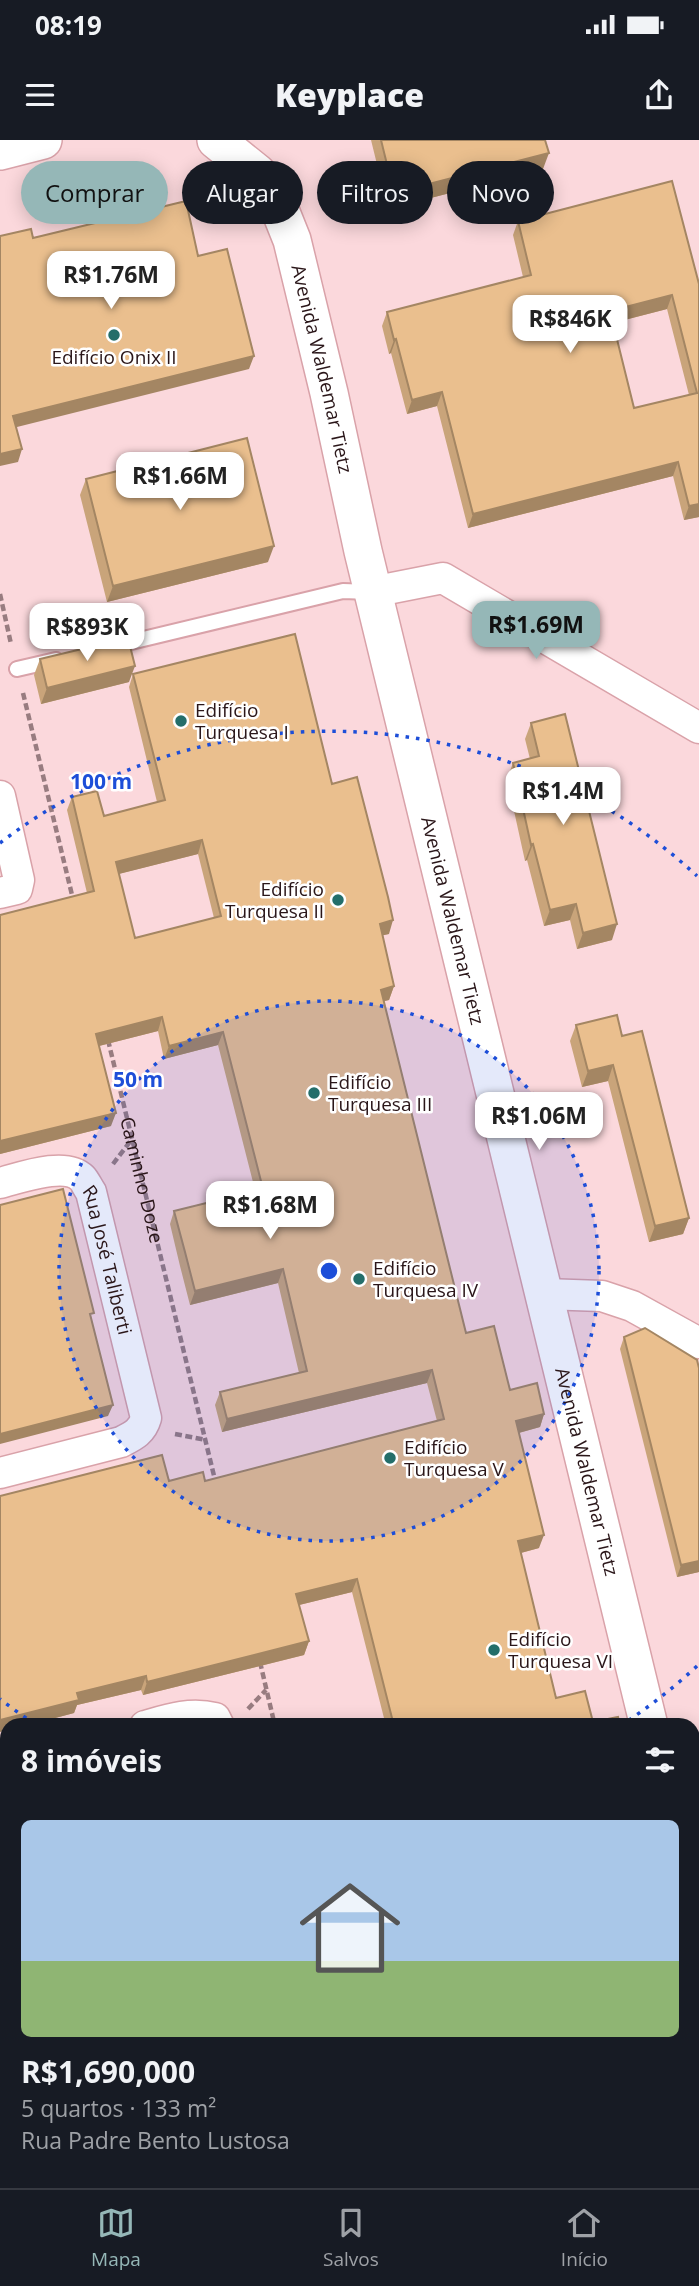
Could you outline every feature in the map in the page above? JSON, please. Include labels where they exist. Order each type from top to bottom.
[{"type":"street","points":[[0,151],[43,140]]},
{"type":"street","name":"Avenida Waldemar Tietz","points":[[216,140],[257,173],[278,205],[292,240],[373,592],[647,1718]]},
{"type":"street","points":[[373,592],[443,578],[699,728]]},
{"type":"street","points":[[0,796],[18,871],[8,891]]},
{"type":"street","name":"Rua José Taliberti","points":[[0,1183],[48,1171],[70,1171],[82,1178],[91,1192],[146,1418],[144,1427],[121,1442],[0,1473]]},
{"type":"street","points":[[544,1294],[602,1296],[632,1306],[699,1343]]},
{"type":"street","points":[[176,1718],[188,1715],[215,1718]]},
{"type":"lane","points":[[99,650],[343,591],[373,592]]},
{"type":"lane","points":[[17,669],[71,656]]},
{"type":"path","points":[[0,594],[76,909]]},
{"type":"path","name":"Caminho Doze","points":[[106,1031],[219,1492]]},
{"type":"path","points":[[257,1650],[273,1718]]},
{"type":"building","points":[[381,140],[545,140],[549,153],[518,161],[447,161],[447,179],[433,183],[433,161],[386,161]]},
{"type":"building","points":[[672,181],[699,284],[699,504],[689,506],[678,462],[473,514],[442,392],[412,400],[387,312],[531,275],[519,224],[554,224],[554,212]],"holes":[[[672,295],[697,393],[634,408],[610,311]]]},
{"type":"building","points":[[182,202],[182,224],[191,224],[198,256],[227,249],[254,356],[13,416],[22,449],[0,454],[0,236],[31,229],[33,238],[91,224],[168,224],[168,205]]},
{"type":"building","points":[[247,438],[274,546],[113,586],[86,479]]},
{"type":"building","points":[[295,634],[332,784],[357,777],[388,897],[393,920],[380,924],[394,986],[381,990],[466,1333],[494,1326],[510,1390],[537,1383],[544,1414],[516,1421],[544,1535],[518,1541],[556,1698],[585,1691],[592,1718],[392,1718],[357,1579],[296,1594],[309,1641],[147,1682],[146,1676],[77,1693],[79,1700],[0,1718],[0,1496],[162,1455],[169,1481],[203,1472],[205,1481],[444,1419],[432,1370],[227,1419],[220,1392],[307,1371],[283,1269],[195,1291],[174,1211],[263,1189],[223,1032],[169,1046],[162,1017],[96,1034],[116,1113],[0,1141],[0,915],[94,891],[72,797],[97,791],[104,816],[165,800],[133,674]],"holes":[[[202,840],[221,916],[135,938],[116,862]]]},
{"type":"building","points":[[128,638],[135,666],[47,688],[40,659]]},
{"type":"building","points":[[565,714],[617,924],[583,933],[576,904],[550,910],[533,844],[531,845],[513,763],[539,756],[531,723]]},
{"type":"building","points":[[617,1015],[622,1036],[642,1031],[689,1218],[655,1226],[613,1065],[588,1071],[576,1025]]},
{"type":"building","points":[[63,1189],[94,1313],[90,1314],[113,1405],[0,1434],[0,1205]]},
{"type":"building","points":[[645,1328],[697,1360],[699,1368],[699,1561],[681,1565],[624,1337]]},
{"type":"place","name":"Edifício Onix II","points":[[114,335]]},
{"type":"place","name":"Edifício Turquesa I","points":[[181,721]]},
{"type":"place","name":"Edifício Turquesa II","points":[[338,900]]},
{"type":"place","name":"Edifício Turquesa III","points":[[314,1093]]},
{"type":"place","name":"Edifício Turquesa IV","points":[[359,1279]]},
{"type":"place","name":"Edifício Turquesa V","points":[[390,1458]]},
{"type":"place","name":"Edifício Turquesa VI","points":[[494,1650]]}]
